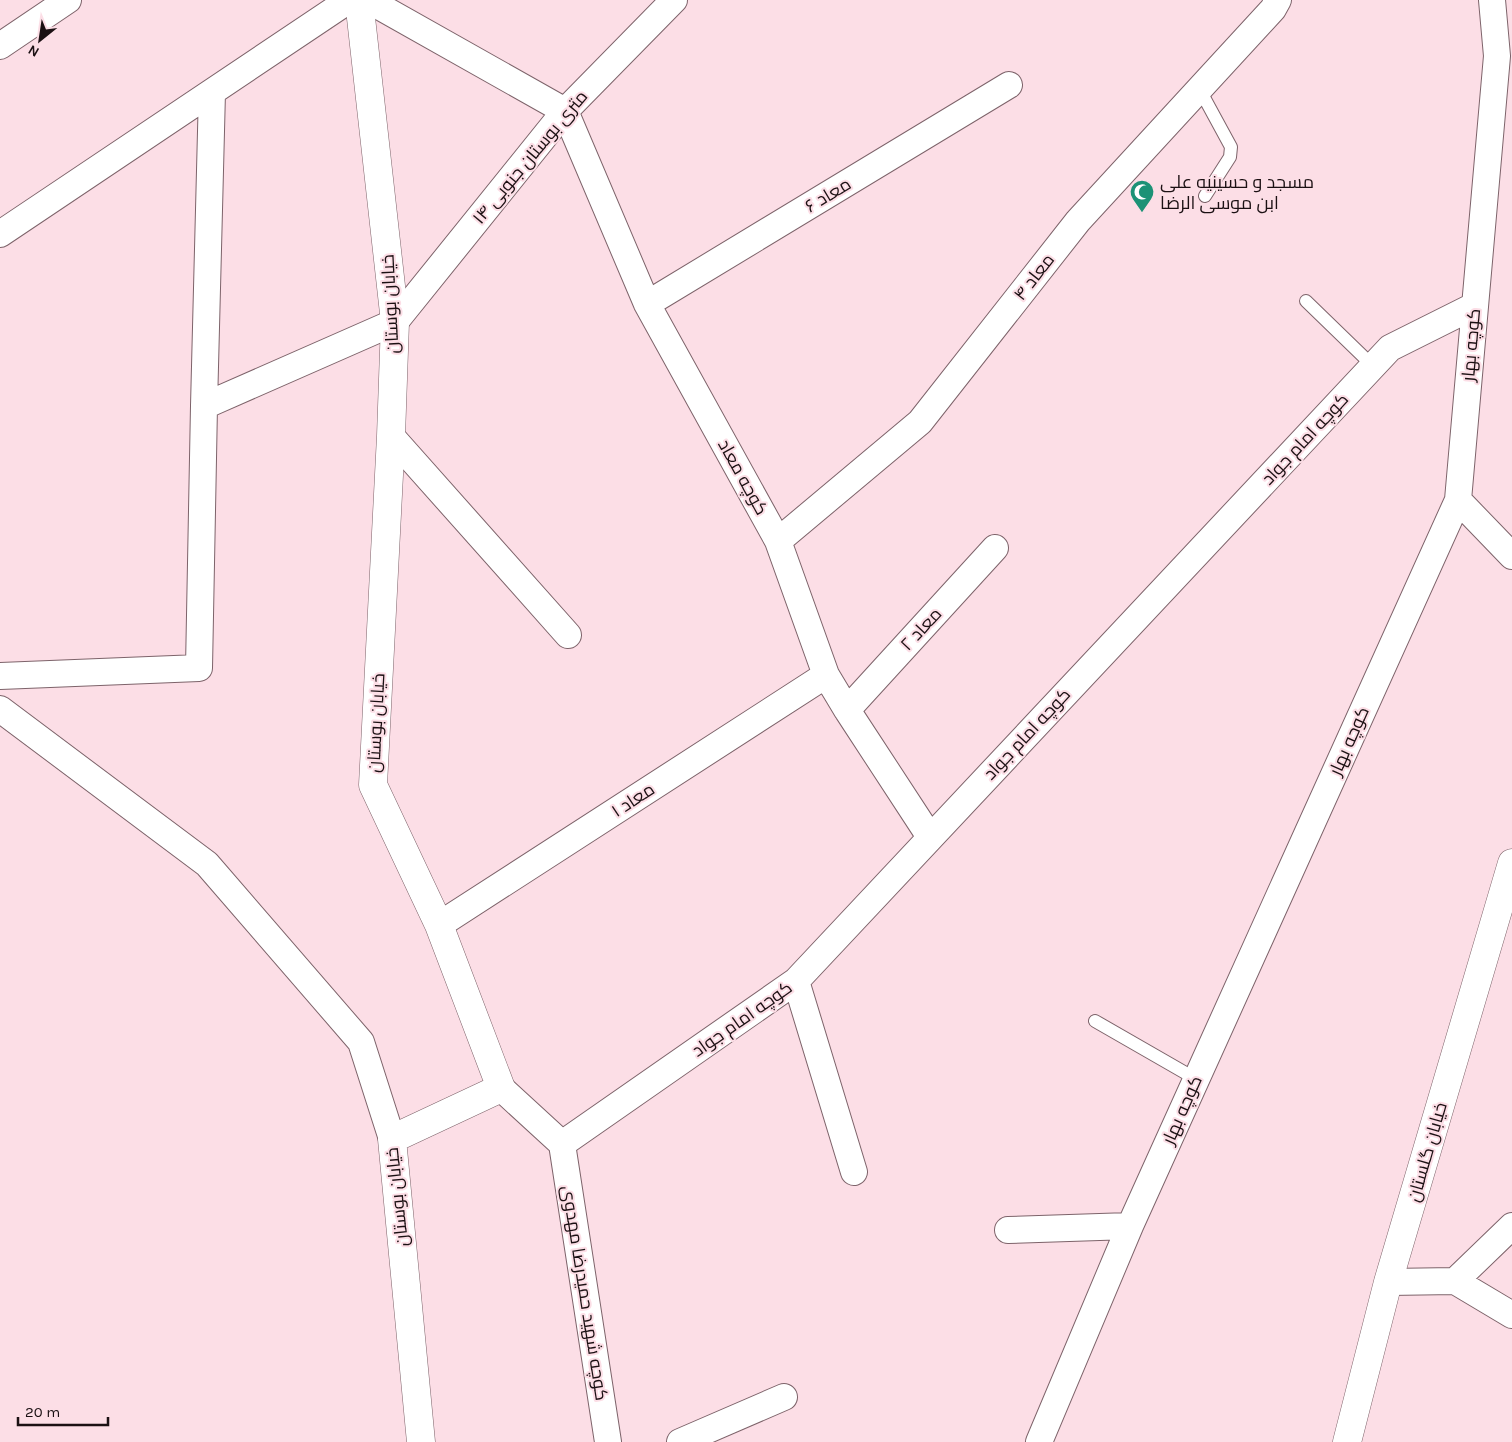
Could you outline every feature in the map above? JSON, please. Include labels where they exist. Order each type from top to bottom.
[{"type":"street","points":[[0,46],[68,0]]},
{"type":"street","points":[[0,234],[349,0]]},
{"type":"street","name":"خیابان بوستان","points":[[359,0],[395,322],[373,785],[439,925],[501,1088],[392,1139],[421,1442]]},
{"type":"street","points":[[368,0],[565,111]]},
{"type":"street","name":"۱۴ متری بوستان جنوبی","points":[[395,322],[565,111],[674,0]]},
{"type":"street","name":"معاد ۴","points":[[778,541],[920,422],[1078,221],[1200,90],[1273,9],[1278,0]]},
{"type":"street","name":"کوچه بهار","points":[[1039,1442],[1130,1226],[1458,500],[1497,56],[1492,0]]},
{"type":"street","name":"معاد ۶","points":[[647,304],[1009,86]]},
{"type":"street","points":[[0,676],[199,668],[212,92]]},
{"type":"street","name":"کوچه معاد","points":[[565,111],[647,304],[778,541],[826,675],[930,837]]},
{"type":"street","name":"کوچه امام جواد","points":[[562,1144],[796,981],[1390,348],[1474,306]]},
{"type":"street","points":[[204,406],[395,322]]},
{"type":"street","points":[[391,436],[568,635]]},
{"type":"street","points":[[1458,500],[1512,556]]},
{"type":"street","name":"معاد ۲","points":[[847,710],[995,548]]},
{"type":"street","name":"معاد ۱","points":[[439,925],[826,675]]},
{"type":"street","points":[[0,709],[208,864],[361,1042],[392,1139]]},
{"type":"street","name":"خیابان گلستان","points":[[1347,1442],[1388,1282],[1510,872]]},
{"type":"street","points":[[796,981],[854,1172]]},
{"type":"street","points":[[501,1088],[562,1144]]},
{"type":"street","name":"کوچه شهید حمیدرضا مهدوی","points":[[562,1144],[608,1442]]},
{"type":"street","points":[[1008,1230],[1130,1226]]},
{"type":"street","points":[[1455,1281],[1512,1226]]},
{"type":"street","points":[[1388,1282],[1455,1281],[1512,1315]]},
{"type":"street","points":[[680,1442],[784,1397]]},
{"type":"lane","points":[[1200,90],[1231,148],[1230,157],[1206,196]]},
{"type":"lane","points":[[1306,301],[1373,366]]},
{"type":"lane","points":[[1095,1021],[1196,1079]]},
{"type":"place","name":"مسجد و حسینیه علی ابن موسی الرضا","points":[[1142,213]]}]
